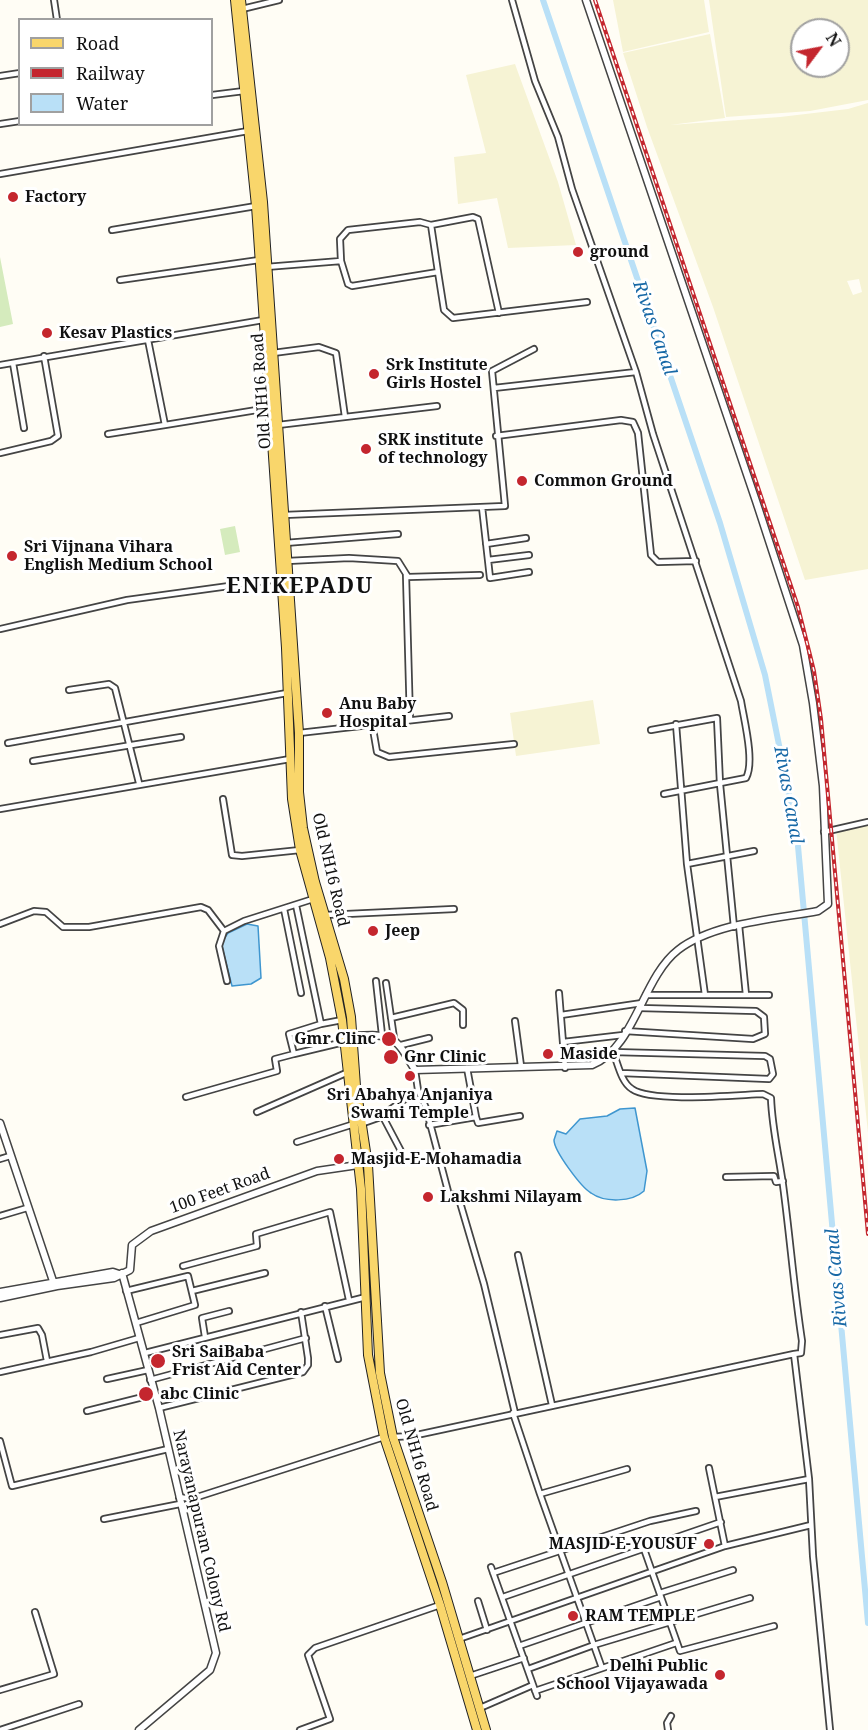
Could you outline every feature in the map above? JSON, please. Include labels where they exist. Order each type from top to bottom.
[{"type":"main road","name":"Old NH16 Road","points":[[235,0],[278,425],[299,733],[303,828],[344,979],[352,1036],[369,1355],[384,1437],[440,1605],[477,1730]]},
{"type":"main road","name":"Old NH16 Road","points":[[242,4],[262,265],[263,320],[292,799],[300,850],[330,958],[342,1020],[346,1074],[358,1124],[372,1226],[377,1342],[393,1437],[471,1676],[486,1730]]},
{"type":"street","points":[[54,0],[57,18]]},
{"type":"street","points":[[242,4],[279,0]]},
{"type":"street","points":[[512,0],[535,81],[558,137],[572,189],[636,372],[653,434],[741,701],[748,741],[750,772],[746,778],[663,794]]},
{"type":"street","points":[[415,1070],[521,1066],[564,1068],[592,1065],[613,1052],[668,959],[698,939],[736,926],[818,911],[828,904],[821,775],[813,703],[803,645],[585,0]]},
{"type":"street","points":[[0,76],[18,73]]},
{"type":"street","points":[[213,95],[244,91]]},
{"type":"street","points":[[0,124],[18,121]]},
{"type":"street","points":[[0,174],[248,131]]},
{"type":"street","points":[[112,230],[256,206]]},
{"type":"street","points":[[438,272],[352,286],[345,279],[340,239],[348,230],[420,222],[430,225],[473,217],[478,219],[499,312]]},
{"type":"street","points":[[430,225],[448,316],[453,318],[587,302]]},
{"type":"street","points":[[120,280],[262,265],[341,261]]},
{"type":"street","points":[[0,365],[263,320]]},
{"type":"street","points":[[148,339],[165,425]]},
{"type":"street","points":[[272,353],[319,347],[336,353],[345,417]]},
{"type":"street","points":[[284,515],[505,506],[496,436],[492,371],[534,349]]},
{"type":"street","points":[[0,453],[51,441],[58,436],[44,356]]},
{"type":"street","points":[[13,363],[24,428]]},
{"type":"street","points":[[494,388],[636,372]]},
{"type":"street","points":[[278,425],[437,406]]},
{"type":"street","points":[[108,435],[268,408]]},
{"type":"street","points":[[496,436],[621,420],[633,422],[638,433],[651,555],[658,562],[696,561]]},
{"type":"street","points":[[482,507],[490,578],[529,572]]},
{"type":"street","points":[[285,543],[398,534]]},
{"type":"street","points":[[486,544],[526,538]]},
{"type":"street","points":[[488,560],[529,555]]},
{"type":"street","points":[[286,561],[349,558],[398,561],[403,565],[406,576],[410,720]]},
{"type":"street","points":[[406,576],[480,575]]},
{"type":"street","points":[[0,629],[117,602],[280,579]]},
{"type":"street","points":[[69,690],[113,685],[139,783]]},
{"type":"street","points":[[8,743],[287,693]]},
{"type":"street","points":[[299,733],[449,716]]},
{"type":"street","points":[[651,730],[717,717],[720,784],[727,856],[746,995]]},
{"type":"street","points":[[372,723],[377,752],[389,757],[514,744]]},
{"type":"street","points":[[675,724],[687,864],[705,995]]},
{"type":"street","points":[[33,761],[181,737]]},
{"type":"street","points":[[0,809],[139,783],[290,759]]},
{"type":"street","points":[[223,799],[232,855],[300,850]]},
{"type":"street","points":[[823,832],[868,822]]},
{"type":"street","points":[[687,864],[754,851]]},
{"type":"street","points":[[227,981],[219,946],[224,931],[244,921],[313,899]]},
{"type":"street","points":[[296,905],[321,1024]]},
{"type":"street","points":[[0,924],[34,911],[46,912],[63,927],[89,927],[201,907],[208,910],[224,931]]},
{"type":"street","points":[[284,909],[301,993]]},
{"type":"street","points":[[325,915],[454,909]]},
{"type":"street","points":[[376,981],[382,1035]]},
{"type":"street","points":[[386,983],[394,1038]]},
{"type":"street","points":[[559,993],[564,1068]]},
{"type":"street","points":[[646,994],[769,995]]},
{"type":"street","points":[[391,1018],[454,1003],[463,1010],[463,1025]]},
{"type":"street","points":[[561,1015],[640,1006],[756,1011],[764,1017],[765,1034],[753,1039],[624,1033],[563,1042]]},
{"type":"street","points":[[294,1054],[289,1034],[342,1020]]},
{"type":"street","points":[[515,1021],[521,1066]]},
{"type":"street","points":[[352,1036],[382,1035],[394,1038],[401,1045],[415,1070],[418,1090],[426,1108],[449,1195],[454,1194]]},
{"type":"street","points":[[401,1045],[429,1038]]},
{"type":"street","points":[[186,1097],[277,1071],[274,1059],[344,1042]]},
{"type":"street","points":[[393,1437],[412,1436],[801,1353],[802,1341],[791,1267],[783,1181],[773,1132],[771,1098],[768,1095],[677,1096],[641,1093],[626,1084],[613,1052]]},
{"type":"street","points":[[613,1052],[765,1056],[770,1059],[773,1074],[772,1078],[765,1080],[621,1073]]},
{"type":"street","points":[[466,1068],[478,1123],[520,1116]]},
{"type":"street","points":[[257,1112],[346,1074]]},
{"type":"street","points":[[297,1142],[382,1115],[418,1090]]},
{"type":"street","points":[[382,1115],[401,1151]]},
{"type":"street","points":[[429,1125],[476,1117]]},
{"type":"street","points":[[0,1123],[53,1281]]},
{"type":"street","points":[[0,1159],[10,1156]]},
{"type":"street","name":"100 Feet Road","points":[[120,1274],[132,1266],[132,1245],[151,1231],[316,1171],[358,1165]]},
{"type":"street","points":[[726,1177],[774,1176],[776,1182],[783,1181]]},
{"type":"street","points":[[459,1199],[484,1284],[514,1413],[540,1494],[570,1574],[584,1623],[602,1668]]},
{"type":"street","points":[[0,1215],[27,1208]]},
{"type":"street","points":[[183,1266],[257,1246],[255,1234],[330,1212],[349,1300]]},
{"type":"street","points":[[518,1255],[552,1405]]},
{"type":"street","points":[[0,1292],[113,1272],[120,1274]]},
{"type":"street","points":[[192,1292],[265,1272]]},
{"type":"street","points":[[0,1298],[57,1286],[114,1278],[120,1274]]},
{"type":"street","name":"Narayanapuram Colony Rd","points":[[120,1274],[145,1353],[150,1380],[159,1408],[202,1589],[215,1659],[210,1670],[139,1730]]},
{"type":"street","points":[[126,1291],[188,1276],[195,1305],[136,1323]]},
{"type":"street","points":[[145,1353],[367,1297]]},
{"type":"street","points":[[325,1306],[338,1359]]},
{"type":"street","points":[[205,1337],[202,1318],[230,1311]]},
{"type":"street","points":[[159,1408],[303,1372],[308,1365],[302,1312]]},
{"type":"street","points":[[0,1335],[38,1328],[42,1335],[47,1361]]},
{"type":"street","points":[[0,1372],[91,1352],[139,1338]]},
{"type":"street","points":[[150,1380],[306,1338]]},
{"type":"street","points":[[794,1354],[809,1479],[810,1525],[830,1730]]},
{"type":"street","points":[[107,1379],[148,1370]]},
{"type":"street","points":[[87,1411],[155,1394]]},
{"type":"street","points":[[104,1519],[180,1504],[384,1437]]},
{"type":"street","points":[[0,1441],[12,1486],[168,1449]]},
{"type":"street","points":[[709,1468],[725,1546]]},
{"type":"street","points":[[540,1494],[627,1469]]},
{"type":"street","points":[[715,1497],[809,1479]]},
{"type":"street","points":[[180,1504],[191,1499]]},
{"type":"street","points":[[535,1690],[492,1570],[561,1551],[650,1521],[696,1511]]},
{"type":"street","points":[[503,1597],[721,1522]]},
{"type":"street","points":[[459,1639],[511,1623],[725,1546],[810,1525]]},
{"type":"street","points":[[644,1549],[680,1651],[774,1626]]},
{"type":"street","points":[[519,1646],[734,1570]]},
{"type":"street","points":[[528,1669],[594,1645],[750,1598]]},
{"type":"street","points":[[478,1601],[487,1630]]},
{"type":"street","points":[[300,1730],[330,1719],[308,1655],[315,1648],[440,1605]]},
{"type":"street","points":[[0,1690],[54,1674],[35,1612]]},
{"type":"street","points":[[480,1708],[676,1643]]},
{"type":"street","points":[[471,1676],[524,1658]]},
{"type":"street","points":[[0,1730],[79,1704]]},
{"type":"street","points":[[668,1730],[667,1723],[671,1716]]},
{"type":"shaded area","points":[[613,0],[704,0],[709,32],[623,52]]},
{"type":"shaded area","points":[[709,0],[868,0],[868,100],[810,111],[726,117]]},
{"type":"shaded area","points":[[710,34],[725,118],[670,125],[780,117],[848,109],[868,103],[868,569],[805,580],[713,307],[647,127],[623,53]],"holes":[[[859,279],[862,292],[853,295],[847,281]]]},
{"type":"shaded area","points":[[515,64],[558,182],[576,245],[508,248],[497,198],[458,204],[454,157],[486,153],[466,75]]},
{"type":"shaded area","points":[[593,700],[600,744],[516,756],[510,713]]},
{"type":"shaded area","points":[[868,820],[868,1133],[836,829]]},
{"type":"green space","points":[[0,257],[13,324],[0,327]]},
{"type":"green space","points":[[235,526],[240,552],[225,555],[220,529]]},
{"type":"water","points":[[247,924],[258,926],[261,978],[251,984],[232,986],[221,943],[228,933]]},
{"type":"water","points":[[635,1108],[647,1171],[644,1191],[639,1195],[618,1200],[597,1196],[581,1184],[563,1160],[555,1145],[557,1131],[566,1134],[580,1119],[607,1116],[620,1109]]},
{"type":"waterway","name":"Rivas Canal","points":[[543,0],[720,523],[765,675],[797,835],[868,1623]]},
{"type":"railway","points":[[595,0],[798,607],[814,671],[821,719],[868,1234]]},
{"type":"place","name":"Factory","points":[[13,197]]},
{"type":"place","name":"ground","points":[[578,252]]},
{"type":"place","name":"Kesav Plastics","points":[[47,333]]},
{"type":"place","name":"Srk Institute Girls Hostel","points":[[374,374]]},
{"type":"place","name":"SRK institute of technology","points":[[366,449]]},
{"type":"place","name":"Common Ground","points":[[522,481]]},
{"type":"place","name":"Sri Vijnana Vihara English Medium School","points":[[12,556]]},
{"type":"place","name":"Anu Baby Hospital","points":[[327,713]]},
{"type":"place","name":"Jeep","points":[[373,931]]},
{"type":"place","name":"Gmr Clinc","points":[[389,1039]]},
{"type":"place","name":"Maside","points":[[548,1054]]},
{"type":"place","name":"Gnr Clinic","points":[[391,1057]]},
{"type":"place","name":"Sri Abahya Anjaniya Swami Temple","points":[[410,1076]]},
{"type":"place","name":"Masjid-E-Mohamadia","points":[[339,1159]]},
{"type":"place","name":"Lakshmi Nilayam","points":[[428,1197]]},
{"type":"place","name":"Sri SaiBaba Frist Aid Center","points":[[158,1361]]},
{"type":"place","name":"abc Clinic","points":[[146,1394]]},
{"type":"place","name":"MASJID-E-YOUSUF","points":[[709,1544]]},
{"type":"place","name":"RAM TEMPLE","points":[[573,1616]]},
{"type":"place","name":"Delhi Public School Vijayawada","points":[[720,1675]]},
{"type":"district","name":"ENIKEPADU","points":[[300,587]]}]
